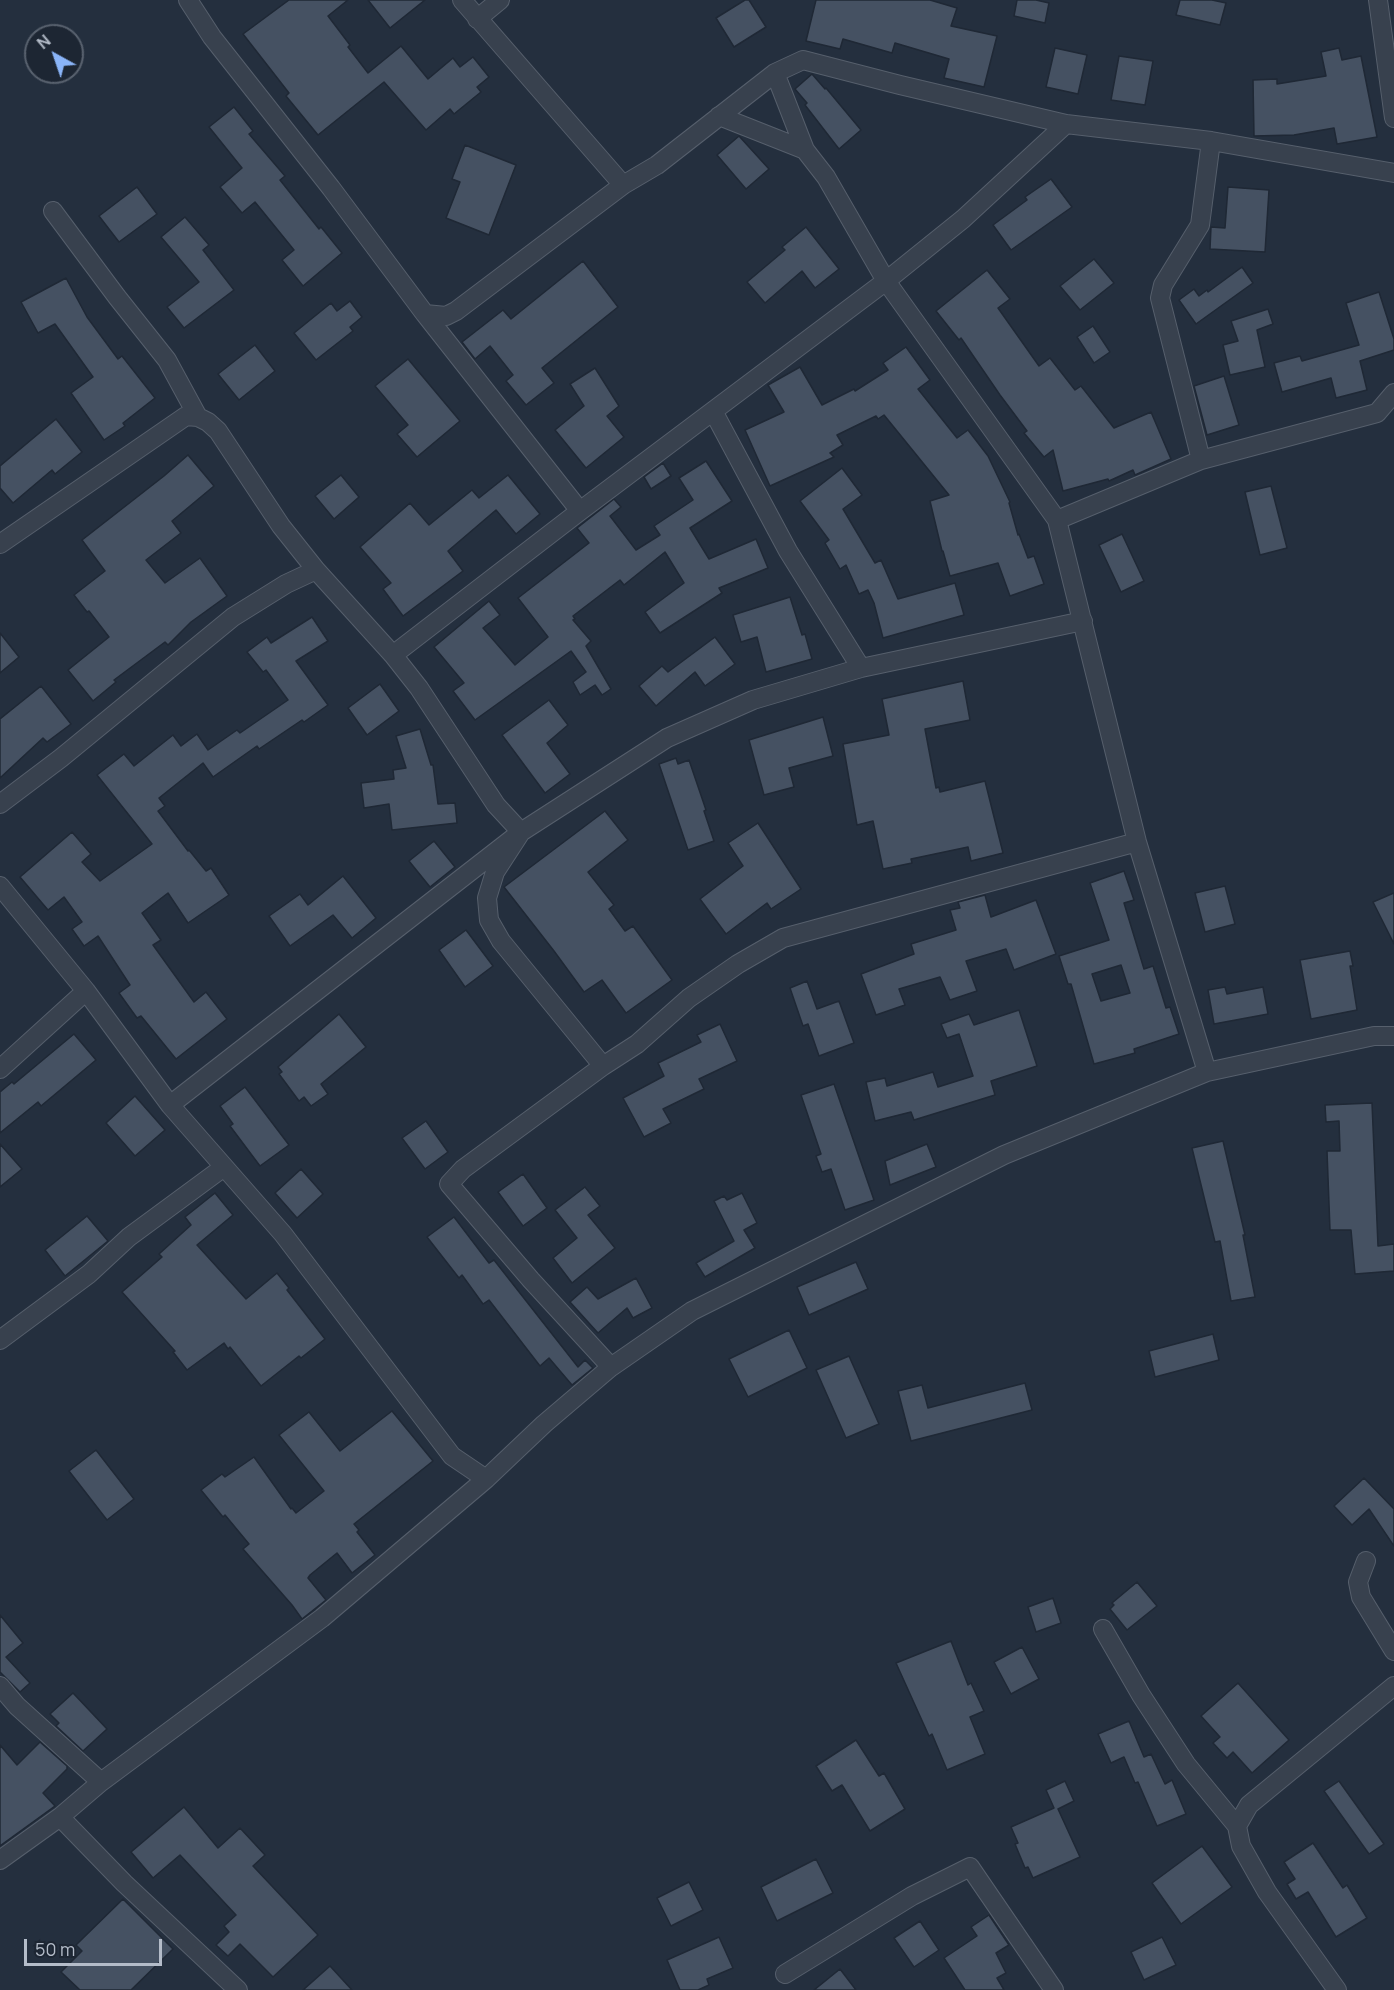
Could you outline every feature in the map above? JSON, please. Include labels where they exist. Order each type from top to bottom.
[{"type":"street","points":[[188,0],[212,37],[580,511]]},
{"type":"street","points":[[462,0],[623,185]]},
{"type":"street","points":[[477,19],[501,0]]},
{"type":"street","points":[[1378,0],[1394,118]]},
{"type":"street","points":[[425,314],[446,316],[456,311],[623,185],[657,165],[775,73],[803,60],[1066,124],[1211,141],[1394,172]]},
{"type":"street","points":[[775,73],[805,150],[826,177],[886,281],[1057,520],[1137,842],[1207,1072]]},
{"type":"street","points":[[719,116],[805,150]]},
{"type":"street","points":[[393,655],[886,281],[963,219],[1066,124]]},
{"type":"street","points":[[1201,460],[1160,298],[1163,285],[1200,225],[1211,141]]},
{"type":"street","points":[[53,211],[166,360],[198,417]]},
{"type":"street","points":[[1057,520],[1201,460],[1377,413],[1394,393]]},
{"type":"street","points":[[713,411],[788,551],[861,668]]},
{"type":"street","points":[[0,544],[186,416],[198,417],[208,422],[218,431],[281,526],[316,570],[393,655],[419,688],[496,805],[521,832]]},
{"type":"street","points":[[0,804],[62,758],[233,617],[286,584],[316,570]]},
{"type":"street","points":[[170,1105],[521,832],[667,738],[753,700],[861,668],[1083,621]]},
{"type":"street","points":[[521,832],[495,872],[487,898],[489,920],[501,940],[603,1066]]},
{"type":"street","points":[[611,1367],[531,1280],[449,1184],[463,1169],[603,1066],[637,1044],[697,993],[738,964],[783,938],[1137,842]]},
{"type":"street","points":[[0,886],[86,991],[170,1105],[283,1234],[452,1456],[486,1479]]},
{"type":"street","points":[[0,1069],[86,991]]},
{"type":"street","points":[[0,1860],[60,1816],[100,1782],[209,1704],[322,1618],[486,1479],[544,1424],[611,1367],[692,1311],[1004,1155],[1207,1072],[1374,1036],[1394,1036]]},
{"type":"street","points":[[0,1340],[89,1274],[129,1237],[224,1167]]},
{"type":"street","points":[[1366,1561],[1358,1582],[1361,1597],[1394,1651]]},
{"type":"street","points":[[1103,1629],[1141,1695],[1186,1764],[1237,1826],[1240,1846],[1267,1892],[1337,1990]]},
{"type":"street","points":[[0,1686],[18,1706],[100,1782]]},
{"type":"street","points":[[1237,1826],[1250,1805],[1394,1686]]},
{"type":"street","points":[[60,1816],[124,1883],[238,1990]]},
{"type":"street","points":[[785,1974],[912,1896],[969,1866],[1054,1990]]},
{"type":"building","points":[[289,0],[348,0],[328,16],[368,73],[401,46],[428,79],[453,58],[460,67],[473,57],[489,77],[477,87],[481,92],[454,114],[450,109],[426,130],[384,82],[318,135],[286,96],[289,93],[243,34]]},
{"type":"building","points":[[368,0],[425,0],[390,28]]},
{"type":"building","points":[[745,0],[749,0],[766,27],[734,47],[716,18]]},
{"type":"building","points":[[816,0],[930,0],[957,8],[951,26],[997,36],[984,87],[944,78],[949,59],[895,43],[892,53],[843,39],[840,49],[806,41]]},
{"type":"building","points":[[1017,0],[1049,3],[1045,23],[1014,16]]},
{"type":"building","points":[[1180,0],[1212,0],[1226,3],[1220,25],[1176,15]]},
{"type":"building","points":[[1055,48],[1087,55],[1078,94],[1046,87]]},
{"type":"building","points":[[1339,48],[1342,60],[1361,56],[1377,137],[1337,144],[1334,128],[1294,135],[1254,136],[1253,80],[1277,79],[1277,84],[1326,76],[1321,52]]},
{"type":"building","points":[[1119,56],[1153,61],[1145,105],[1111,100]]},
{"type":"building","points":[[812,74],[861,130],[839,149],[795,89]]},
{"type":"building","points":[[234,107],[253,131],[249,134],[285,176],[280,180],[319,229],[321,227],[342,253],[303,286],[282,260],[294,250],[255,202],[242,213],[220,187],[242,168],[209,127]]},
{"type":"building","points":[[739,136],[769,169],[746,189],[717,155]]},
{"type":"building","points":[[465,145],[516,165],[489,235],[446,218],[460,182],[452,179]]},
{"type":"building","points":[[1051,179],[1072,207],[1011,250],[993,225],[1027,200],[1025,197]]},
{"type":"building","points":[[137,187],[157,214],[119,242],[99,216]]},
{"type":"building","points":[[1228,187],[1269,190],[1265,252],[1210,249],[1211,227],[1225,228]]},
{"type":"building","points":[[185,217],[209,245],[203,250],[234,290],[184,328],[167,307],[199,282],[161,237]]},
{"type":"building","points":[[806,227],[839,269],[815,288],[802,271],[765,303],[747,282],[785,250],[782,247]]},
{"type":"building","points":[[1094,259],[1114,283],[1080,310],[1060,286]]},
{"type":"building","points":[[583,261],[618,307],[542,368],[554,383],[526,405],[506,381],[513,375],[490,346],[475,359],[462,342],[503,310],[511,319]]},
{"type":"building","points":[[1242,267],[1253,283],[1196,324],[1179,300],[1194,289],[1199,296],[1207,290],[1208,292]]},
{"type":"building","points":[[987,270],[1010,299],[998,308],[1039,366],[1050,358],[1075,390],[1081,386],[1114,428],[1151,412],[1171,459],[1135,475],[1133,470],[1109,481],[1108,479],[1063,491],[1053,450],[1044,457],[1024,433],[1027,431],[961,338],[959,340],[936,311]]},
{"type":"building","points":[[66,278],[87,317],[118,359],[122,356],[155,398],[123,423],[125,426],[104,440],[71,393],[93,377],[55,324],[38,333],[21,302]]},
{"type":"building","points":[[1379,292],[1394,339],[1394,350],[1360,361],[1367,390],[1336,398],[1331,378],[1282,392],[1274,363],[1300,356],[1302,361],[1359,345],[1346,303]]},
{"type":"building","points":[[350,301],[362,317],[350,327],[353,331],[316,360],[294,333],[331,303],[337,311]]},
{"type":"building","points":[[1268,309],[1273,324],[1257,330],[1265,367],[1230,375],[1223,345],[1238,341],[1231,321]]},
{"type":"building","points":[[1093,326],[1110,352],[1094,363],[1077,337]]},
{"type":"building","points":[[255,345],[275,371],[239,400],[218,374]]},
{"type":"building","points":[[906,347],[930,380],[918,389],[957,438],[968,430],[988,456],[1010,502],[1018,535],[1028,558],[1034,556],[1044,584],[1010,596],[998,563],[950,576],[930,501],[949,495],[884,415],[878,419],[876,416],[837,435],[843,445],[830,453],[834,457],[770,486],[745,430],[784,412],[768,385],[800,367],[822,405],[854,389],[855,391],[888,370],[883,363]]},
{"type":"building","points":[[408,359],[460,421],[417,457],[397,434],[408,425],[375,386]]},
{"type":"building","points":[[595,368],[619,406],[607,416],[624,437],[586,468],[555,430],[584,406],[570,384]]},
{"type":"building","points":[[1224,376],[1239,425],[1207,435],[1194,386]]},
{"type":"building","points":[[56,419],[82,452],[55,474],[52,470],[13,503],[0,488],[0,466]]},
{"type":"building","points":[[188,455],[214,486],[172,521],[181,533],[146,560],[165,583],[200,558],[227,596],[191,622],[168,645],[165,642],[114,680],[116,682],[93,701],[68,670],[109,637],[74,595],[105,571],[82,540]]},
{"type":"building","points":[[706,461],[732,501],[690,528],[709,559],[756,539],[768,568],[719,588],[722,593],[660,633],[645,612],[684,583],[665,552],[624,585],[620,580],[573,616],[575,619],[573,620],[591,641],[586,646],[611,689],[602,695],[595,685],[580,695],[573,682],[586,672],[571,651],[475,720],[453,691],[464,683],[434,647],[489,601],[500,615],[483,628],[515,665],[548,637],[518,598],[589,543],[577,528],[614,499],[621,507],[610,516],[636,550],[660,535],[654,526],[693,500],[679,478]]},
{"type":"building","points":[[663,463],[671,476],[651,489],[644,477]]},
{"type":"building","points":[[842,468],[862,495],[843,509],[875,563],[881,560],[898,599],[955,583],[964,615],[883,638],[874,603],[868,590],[859,594],[846,565],[840,569],[825,543],[829,540],[800,501]]},
{"type":"building","points":[[341,475],[359,497],[334,519],[315,496]]},
{"type":"building","points":[[508,475],[540,514],[516,534],[496,510],[448,551],[463,571],[403,616],[383,589],[391,583],[360,547],[410,503],[429,525],[472,490],[479,498]]},
{"type":"building","points":[[1271,486],[1287,548],[1260,555],[1245,492]]},
{"type":"building","points":[[1122,534],[1144,581],[1121,592],[1099,545]]},
{"type":"building","points":[[790,597],[812,659],[766,672],[757,637],[741,642],[733,615]]},
{"type":"building","points":[[312,617],[328,641],[296,661],[328,705],[259,749],[257,746],[213,777],[203,763],[159,798],[165,806],[158,811],[206,871],[211,868],[229,895],[188,923],[168,893],[142,913],[161,940],[153,945],[194,1002],[206,992],[227,1019],[176,1059],[141,1016],[137,1018],[119,993],[130,985],[98,936],[84,946],[72,929],[82,922],[64,897],[48,910],[20,877],[72,832],[91,854],[82,862],[100,881],[152,844],[97,775],[124,754],[134,766],[173,735],[181,746],[197,734],[208,750],[237,730],[240,733],[288,700],[266,670],[263,672],[247,652],[267,637],[271,643]]},
{"type":"building","points":[[0,633],[19,657],[0,673]]},
{"type":"building","points":[[715,637],[735,664],[705,686],[695,672],[656,706],[639,686],[662,666],[668,672]]},
{"type":"building","points":[[963,681],[970,720],[925,729],[936,788],[939,787],[940,792],[985,781],[1003,853],[971,861],[968,847],[911,859],[912,863],[883,869],[873,821],[857,825],[843,744],[889,735],[882,699]]},
{"type":"building","points":[[380,684],[399,711],[367,735],[348,708]]},
{"type":"building","points":[[41,686],[71,724],[47,742],[43,738],[0,778],[0,719]]},
{"type":"building","points":[[549,700],[568,725],[547,743],[570,774],[545,793],[502,735]]},
{"type":"building","points":[[823,717],[833,756],[789,768],[794,787],[764,795],[749,740]]},
{"type":"building","points":[[420,729],[431,765],[433,765],[438,804],[455,803],[457,823],[392,830],[389,804],[364,808],[361,783],[394,779],[393,770],[406,768],[396,736]]},
{"type":"building","points":[[676,758],[678,764],[689,760],[714,841],[688,850],[659,764]]},
{"type":"building","points":[[605,811],[628,840],[588,872],[614,905],[609,909],[625,931],[633,926],[672,980],[626,1013],[602,980],[584,992],[504,887]]},
{"type":"building","points":[[758,823],[801,889],[771,909],[767,903],[726,934],[700,899],[743,866],[728,843]]},
{"type":"building","points":[[434,841],[455,867],[430,887],[409,861]]},
{"type":"building","points":[[1124,871],[1134,900],[1124,903],[1144,969],[1153,966],[1166,1008],[1170,1007],[1179,1034],[1134,1049],[1135,1053],[1094,1064],[1071,984],[1068,984],[1059,956],[1109,940],[1090,883]],"holes":[[[1121,965],[1130,993],[1101,1001],[1092,974]]]},
{"type":"building","points":[[343,876],[376,918],[352,938],[333,915],[290,946],[269,916],[300,894],[308,905]]},
{"type":"building","points":[[1225,886],[1235,924],[1205,932],[1195,893]]},
{"type":"building","points":[[1394,893],[1394,944],[1373,902]]},
{"type":"building","points":[[985,895],[991,917],[1036,900],[1056,954],[1014,970],[1006,949],[966,961],[977,991],[950,1000],[940,977],[899,989],[905,1005],[876,1015],[861,974],[914,954],[911,944],[956,930],[950,910],[960,908],[958,902]]},
{"type":"building","points":[[466,930],[493,966],[465,987],[439,950]]},
{"type":"building","points":[[1350,951],[1357,1010],[1311,1019],[1300,960]]},
{"type":"building","points":[[807,981],[817,1009],[839,1001],[854,1043],[819,1056],[808,1024],[803,1026],[790,988]]},
{"type":"building","points":[[1225,987],[1227,994],[1263,987],[1268,1014],[1214,1024],[1208,990]]},
{"type":"building","points":[[1019,1010],[1037,1066],[991,1081],[995,1095],[914,1120],[911,1112],[875,1121],[866,1082],[885,1078],[887,1086],[933,1072],[938,1087],[973,1076],[959,1034],[947,1038],[941,1024],[969,1014],[974,1025]]},
{"type":"building","points":[[339,1014],[366,1047],[321,1084],[328,1094],[311,1106],[304,1097],[299,1101],[279,1074],[282,1072],[278,1067]]},
{"type":"building","points":[[720,1024],[737,1061],[699,1079],[704,1089],[663,1109],[671,1123],[644,1137],[623,1098],[664,1076],[658,1063],[701,1042],[697,1035]]},
{"type":"building","points":[[74,1034],[96,1060],[41,1106],[38,1102],[0,1133],[0,1092],[12,1082],[14,1084]]},
{"type":"building","points":[[834,1084],[874,1200],[845,1210],[831,1169],[822,1172],[816,1156],[821,1154],[801,1095]]},
{"type":"building","points":[[245,1087],[289,1145],[260,1166],[230,1126],[233,1124],[220,1106]]},
{"type":"building","points":[[135,1096],[165,1130],[135,1156],[106,1123]]},
{"type":"building","points":[[1372,1103],[1378,1246],[1394,1244],[1394,1271],[1355,1274],[1351,1230],[1330,1230],[1327,1151],[1340,1151],[1339,1121],[1326,1122],[1325,1105]]},
{"type":"building","points":[[426,1121],[448,1152],[425,1169],[402,1138]]},
{"type":"building","points":[[1223,1141],[1245,1235],[1243,1235],[1255,1297],[1231,1301],[1220,1241],[1215,1242],[1192,1148]]},
{"type":"building","points":[[0,1144],[22,1169],[0,1187]]},
{"type":"building","points":[[927,1144],[936,1167],[890,1185],[885,1161]]},
{"type":"building","points":[[301,1169],[323,1194],[297,1218],[275,1193]]},
{"type":"building","points":[[523,1174],[547,1208],[523,1226],[498,1192]]},
{"type":"building","points":[[585,1187],[600,1206],[588,1215],[615,1248],[572,1283],[553,1258],[577,1238],[555,1210]]},
{"type":"building","points":[[215,1193],[233,1215],[197,1245],[246,1299],[277,1273],[289,1288],[287,1290],[325,1339],[261,1386],[230,1347],[228,1349],[224,1343],[187,1370],[173,1352],[175,1351],[122,1292],[162,1257],[159,1254],[191,1225],[185,1217]]},
{"type":"building","points":[[742,1193],[757,1223],[744,1230],[755,1248],[705,1277],[696,1263],[734,1241],[714,1201],[724,1196],[727,1200]]},
{"type":"building","points":[[87,1216],[108,1241],[65,1276],[45,1250]]},
{"type":"building","points":[[454,1217],[489,1263],[494,1260],[578,1367],[585,1360],[593,1368],[572,1385],[549,1358],[540,1366],[489,1300],[483,1304],[462,1275],[459,1278],[427,1237]]},
{"type":"building","points":[[856,1262],[868,1289],[809,1315],[797,1287]]},
{"type":"building","points":[[636,1278],[652,1308],[633,1318],[627,1308],[598,1333],[570,1302],[587,1287],[598,1299]]},
{"type":"building","points":[[789,1330],[807,1368],[748,1397],[729,1359]]},
{"type":"building","points":[[1213,1334],[1219,1360],[1155,1377],[1149,1351]]},
{"type":"building","points":[[849,1356],[879,1424],[846,1438],[816,1370]]},
{"type":"building","points":[[1025,1383],[1032,1410],[911,1441],[898,1391],[922,1385],[928,1408]]},
{"type":"building","points":[[392,1411],[433,1461],[354,1524],[359,1530],[357,1532],[375,1555],[352,1573],[337,1553],[310,1575],[308,1578],[326,1600],[302,1619],[243,1549],[249,1544],[201,1490],[222,1474],[225,1477],[254,1457],[296,1513],[324,1491],[279,1435],[309,1412],[340,1451]]},
{"type":"building","points":[[96,1450],[134,1499],[107,1520],[69,1471]]},
{"type":"building","points":[[1364,1478],[1394,1509],[1394,1546],[1369,1509],[1352,1525],[1334,1506]]},
{"type":"building","points":[[1137,1582],[1157,1606],[1127,1630],[1110,1609],[1114,1605],[1112,1603]]},
{"type":"building","points":[[1053,1598],[1061,1623],[1036,1632],[1028,1607]]},
{"type":"building","points":[[0,1615],[23,1643],[6,1657],[30,1683],[20,1692],[0,1672]]},
{"type":"building","points":[[951,1641],[968,1685],[971,1683],[984,1711],[970,1717],[985,1754],[947,1770],[932,1734],[929,1736],[896,1663]]},
{"type":"building","points":[[1022,1647],[1039,1679],[1011,1694],[994,1662]]},
{"type":"building","points":[[1238,1683],[1289,1740],[1252,1773],[1233,1752],[1227,1758],[1213,1743],[1220,1737],[1201,1716]]},
{"type":"building","points":[[73,1693],[107,1729],[83,1751],[56,1726],[59,1723],[50,1714]]},
{"type":"building","points":[[1129,1721],[1144,1757],[1151,1754],[1165,1784],[1172,1780],[1186,1814],[1157,1826],[1138,1782],[1135,1783],[1124,1757],[1111,1763],[1098,1734]]},
{"type":"building","points":[[856,1740],[879,1776],[884,1773],[905,1809],[870,1831],[842,1785],[832,1791],[816,1766]]},
{"type":"building","points":[[40,1742],[67,1766],[67,1769],[43,1793],[55,1806],[0,1846],[0,1745],[17,1765]]},
{"type":"building","points":[[1065,1781],[1074,1801],[1058,1809],[1080,1857],[1033,1878],[1028,1867],[1025,1868],[1011,1827],[1054,1808],[1046,1790]]},
{"type":"building","points":[[1339,1781],[1384,1844],[1369,1854],[1324,1791]]},
{"type":"building","points":[[184,1807],[218,1848],[240,1828],[265,1855],[253,1866],[318,1935],[273,1977],[240,1944],[228,1956],[216,1945],[229,1932],[224,1926],[236,1915],[180,1855],[153,1878],[131,1852]]},
{"type":"building","points":[[1313,1843],[1343,1888],[1347,1885],[1367,1918],[1336,1937],[1308,1892],[1296,1899],[1287,1884],[1295,1879],[1284,1862]]},
{"type":"building","points":[[1202,1846],[1232,1887],[1181,1924],[1152,1883]]},
{"type":"building","points":[[816,1859],[833,1893],[777,1921],[761,1887]]},
{"type":"building","points":[[689,1882],[703,1910],[671,1926],[657,1898]]},
{"type":"building","points":[[123,1899],[173,1949],[131,1990],[80,1990],[61,1972],[82,1951],[76,1945]]},
{"type":"building","points":[[989,1915],[1009,1945],[996,1953],[1006,1973],[997,1978],[1004,1990],[965,1990],[944,1958],[977,1936],[971,1927]]},
{"type":"building","points":[[920,1921],[939,1950],[914,1967],[894,1938]]},
{"type":"building","points":[[719,1937],[733,1968],[707,1979],[709,1985],[698,1990],[680,1990],[667,1960]]},
{"type":"building","points":[[1162,1937],[1176,1965],[1144,1980],[1131,1952]]},
{"type":"building","points":[[330,1966],[352,1990],[303,1990]]},
{"type":"building","points":[[840,1969],[856,1990],[814,1990]]}]
